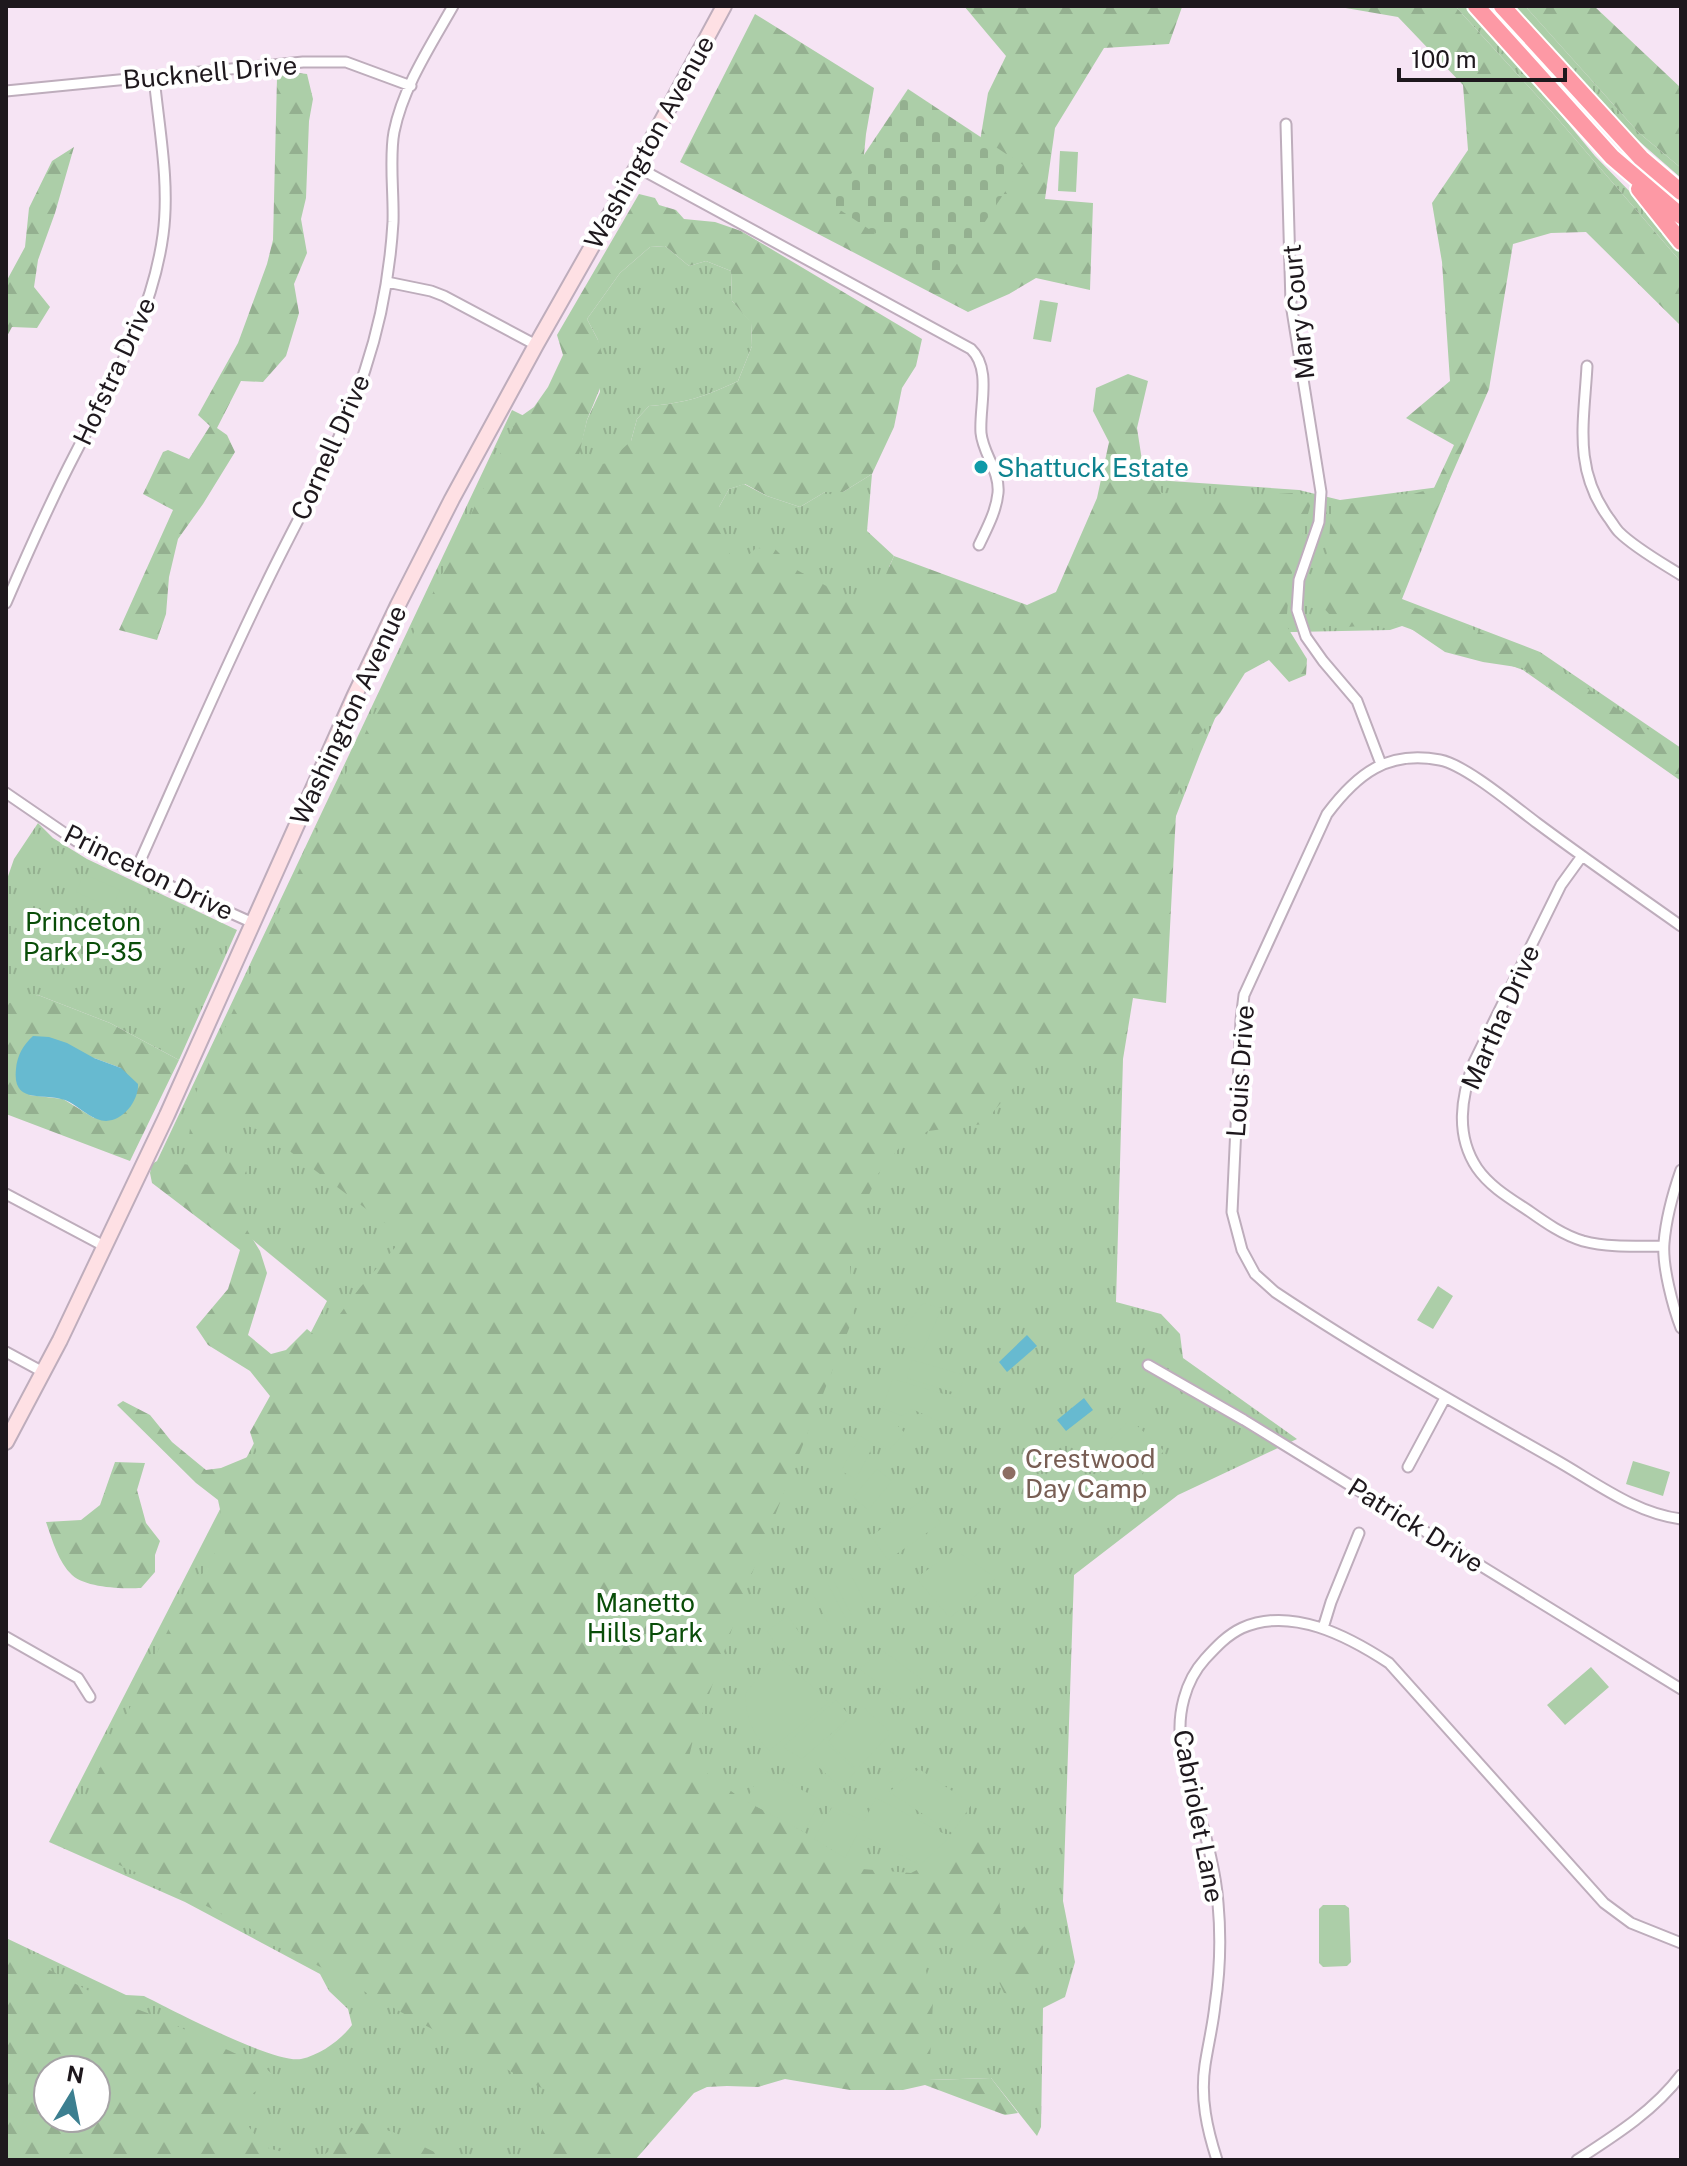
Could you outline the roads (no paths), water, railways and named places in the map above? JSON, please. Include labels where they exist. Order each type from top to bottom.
[{"type":"highway","points":[[1476,6],[1612,157],[1681,242]]},
{"type":"highway","points":[[1502,6],[1641,158],[1681,192]]},
{"type":"highway","points":[[1612,157],[1681,216]]},
{"type":"main road","name":"Washington Avenue","points":[[6,1442],[167,1115],[392,618],[452,499],[724,6]]},
{"type":"street","name":"Cornell Drive","points":[[136,870],[240,638],[352,408],[377,330],[387,282],[392,223],[393,134],[411,86],[453,6]]},
{"type":"street","name":"Bucknell Drive","points":[[6,91],[335,61],[360,66],[411,86]]},
{"type":"street","name":"Hofstra Drive","points":[[6,603],[143,319],[156,278],[164,232],[165,187],[154,77]]},
{"type":"street","name":"Mary Court","points":[[1286,124],[1291,304],[1321,499],[1319,522],[1299,580],[1297,610],[1306,637],[1357,701],[1381,764]]},
{"type":"street","points":[[637,167],[979,356],[982,368],[983,445],[992,461],[999,489],[994,514],[979,545]]},
{"type":"street","points":[[387,282],[444,296],[536,345]]},
{"type":"street","points":[[1587,366],[1583,438],[1584,464],[1590,485],[1601,508],[1619,532],[1681,575]]},
{"type":"street","name":"Louis Drive","points":[[1681,926],[1473,775],[1443,760],[1411,758],[1381,764],[1361,775],[1327,814],[1244,995],[1232,1212],[1242,1250],[1255,1274],[1275,1292],[1445,1398],[1635,1507],[1681,1519]]},
{"type":"street","name":"Princeton Drive","points":[[6,793],[76,841],[253,923]]},
{"type":"street","name":"Martha Drive","points":[[1582,856],[1561,885],[1474,1062],[1464,1089],[1462,1119],[1466,1148],[1478,1170],[1502,1193],[1559,1231],[1608,1246],[1663,1246]]},
{"type":"street","points":[[1681,1170],[1663,1246],[1672,1306],[1681,1328]]},
{"type":"street","points":[[6,1194],[104,1246]]},
{"type":"street","points":[[6,1352],[43,1372]]},
{"type":"street","name":"Patrick Drive","points":[[1148,1365],[1244,1420],[1681,1689]]},
{"type":"street","name":"Patrick Drive","points":[[1408,1467],[1445,1398]]},
{"type":"street","name":"Patrick Drive","points":[[1323,1628],[1359,1533]]},
{"type":"street","name":"Cabriolet Lane","points":[[1217,2160],[1207,2127],[1203,2098],[1216,2002],[1218,1903],[1214,1872],[1181,1744],[1180,1716],[1187,1687],[1201,1664],[1221,1642],[1242,1628],[1265,1621],[1294,1621],[1323,1628],[1367,1648],[1389,1663],[1604,1903],[1631,1923],[1681,1943]]},
{"type":"street","points":[[6,1637],[78,1678],[90,1697]]},
{"type":"street","points":[[1577,2160],[1651,2107],[1681,2075]]},
{"type":"water","points":[[33,1036],[67,1043],[121,1068],[138,1084],[131,1106],[119,1117],[105,1121],[65,1100],[24,1093],[16,1080],[17,1064],[21,1051]]},
{"type":"water","points":[[1027,1335],[1037,1346],[1007,1372],[999,1362]]},
{"type":"water","points":[[1084,1398],[1093,1410],[1066,1431],[1057,1420]]},
{"type":"place","name":"Shattuck Estate","points":[[981,467]]},
{"type":"place","name":"Crestwood Day Camp","points":[[1009,1473]]},
{"type":"park label","name":"Princeton Park P-35","points":[[83,936]]},
{"type":"park label","name":"Manetto Hills Park","points":[[645,1617]]}]
